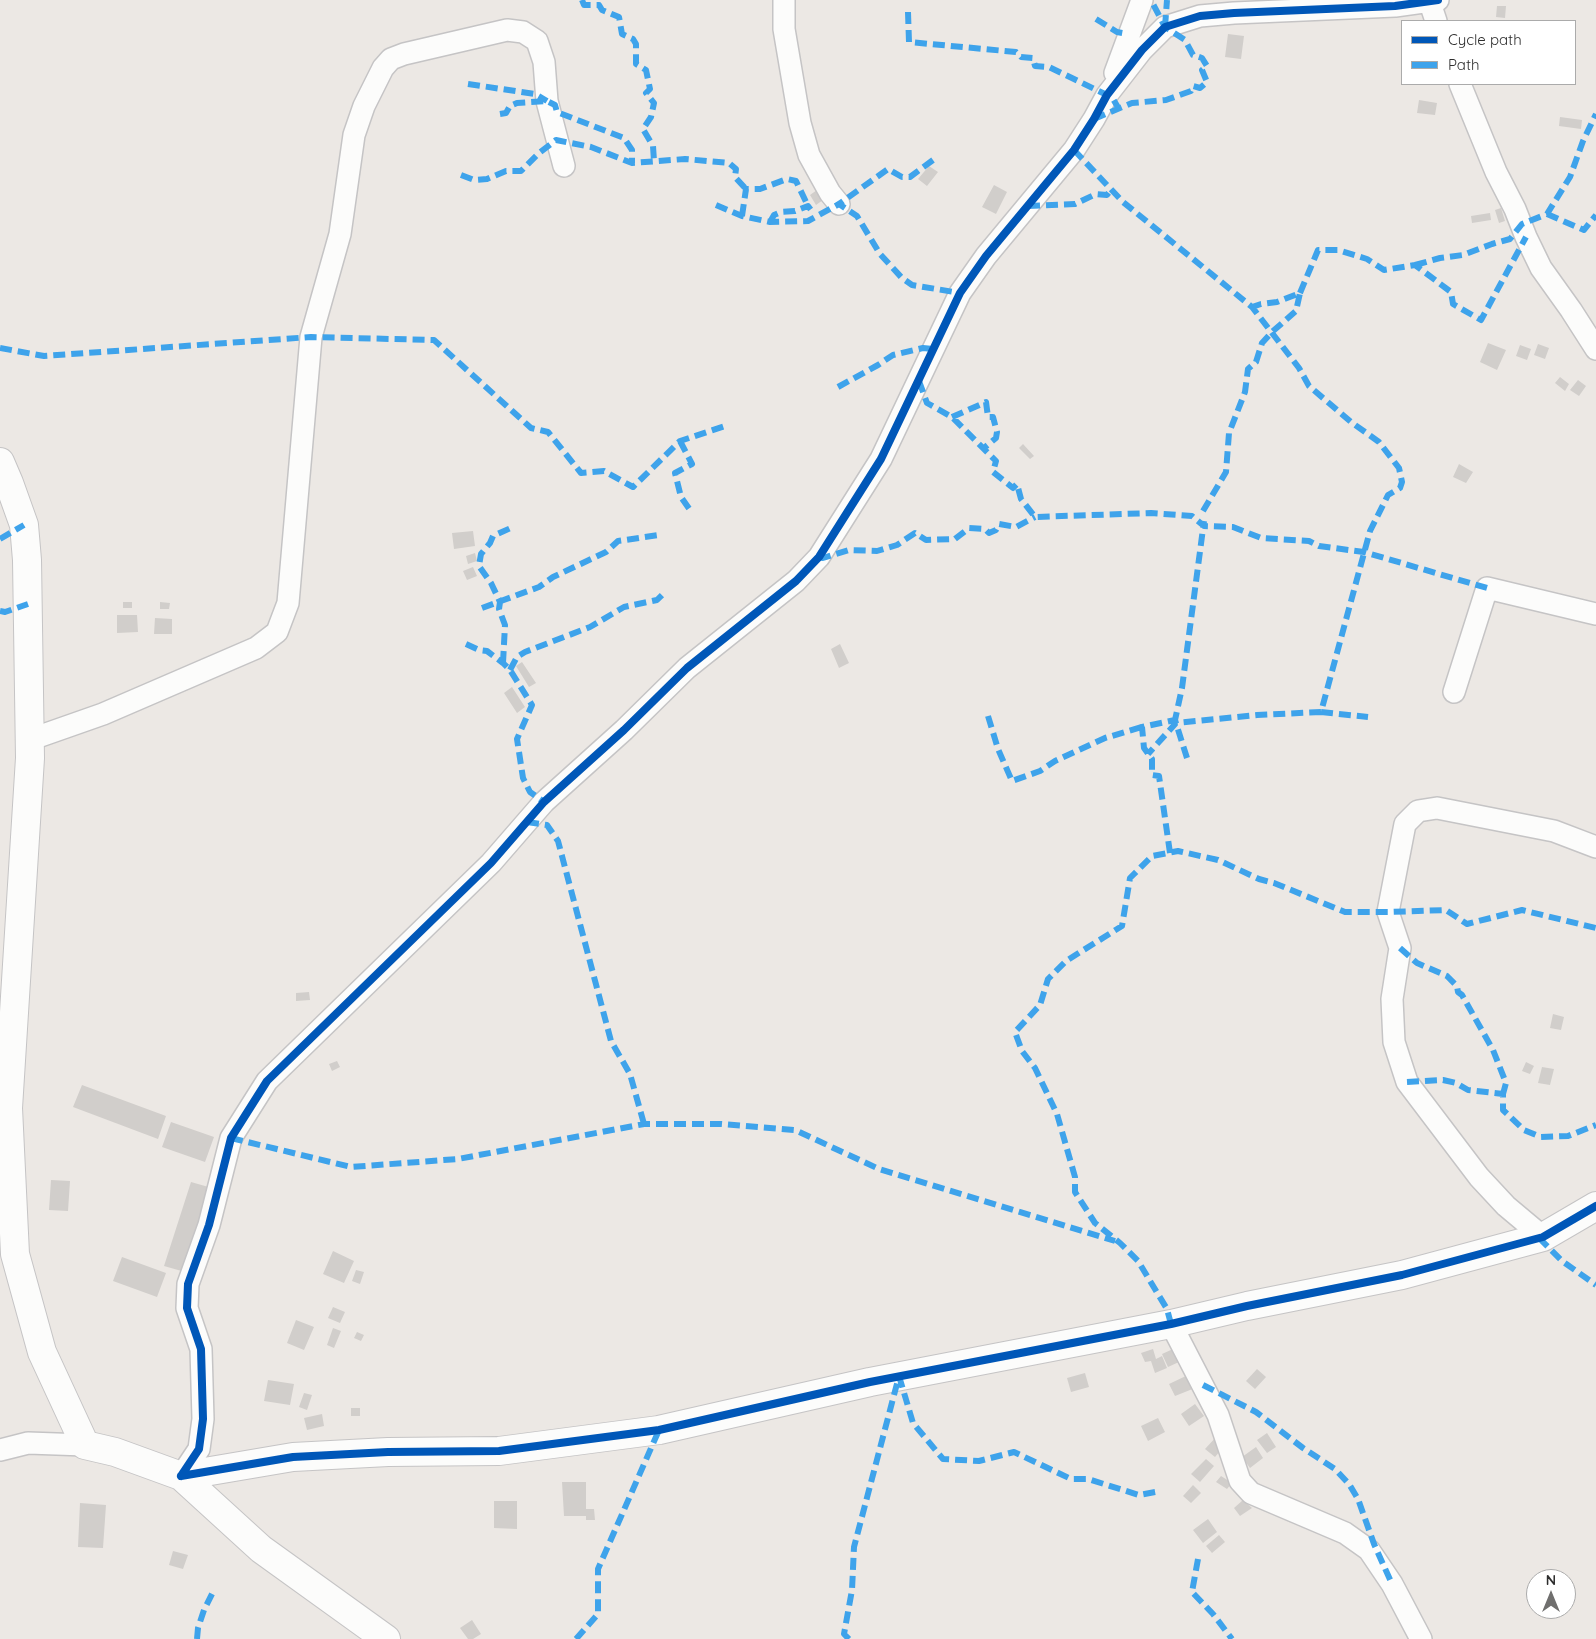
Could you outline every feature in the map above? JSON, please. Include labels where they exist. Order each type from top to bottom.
[{"type":"street","points":[[784,0],[784,29],[800,123],[809,156],[830,193],[839,204]]},
{"type":"street","points":[[181,1476],[199,1449],[203,1419],[201,1349],[187,1308],[188,1284],[209,1225],[230,1138],[267,1081],[491,863],[544,802],[624,730],[687,668],[796,581],[819,556],[881,459],[960,293],[986,256],[1074,150],[1094,119],[1107,95],[1142,0]]},
{"type":"street","points":[[1107,95],[1142,50],[1165,27],[1200,16],[1244,12],[1396,6],[1431,0],[1436,20]]},
{"type":"street","points":[[29,740],[103,714],[256,648],[277,632],[288,603],[311,337],[340,234],[354,135],[364,106],[383,68],[390,59],[507,30],[523,32],[530,36],[537,41],[544,62],[547,101],[564,166]]},
{"type":"street","points":[[1460,85],[1496,172],[1541,268],[1596,349]]},
{"type":"street","points":[[0,462],[24,525],[30,758],[8,1108],[8,1258],[42,1352],[85,1445]]},
{"type":"street","points":[[1454,692],[1487,588],[1596,614]]},
{"type":"street","points":[[1543,1237],[1506,1206],[1479,1177],[1407,1082],[1394,1042],[1392,999],[1400,948],[1388,912],[1405,824],[1418,811],[1437,808],[1554,832],[1596,847]]},
{"type":"street","points":[[181,1476],[293,1458],[388,1452],[499,1451],[659,1430],[898,1376],[1171,1324],[1247,1306],[1402,1275],[1543,1237],[1596,1206]]},
{"type":"street","points":[[1171,1324],[1218,1414],[1240,1481],[1251,1493],[1345,1533],[1370,1550],[1392,1584],[1421,1639]]},
{"type":"street","points":[[0,1450],[28,1443],[85,1445],[115,1452],[181,1476],[261,1549],[386,1639]]},
{"type":"building","points":[[1497,6],[1506,6],[1505,18],[1496,17]]},
{"type":"building","points":[[1228,34],[1244,36],[1241,59],[1225,57]]},
{"type":"building","points":[[1419,100],[1437,103],[1435,115],[1417,113]]},
{"type":"building","points":[[1560,117],[1582,120],[1581,129],[1559,126]]},
{"type":"building","points":[[929,166],[938,172],[927,186],[918,179]]},
{"type":"building","points":[[994,185],[1007,192],[996,214],[982,207]]},
{"type":"building","points":[[817,190],[823,200],[816,205],[810,195]]},
{"type":"building","points":[[1501,208],[1505,221],[1499,223],[1495,210]]},
{"type":"building","points":[[1490,213],[1491,220],[1472,223],[1471,216]]},
{"type":"building","points":[[1488,343],[1506,350],[1497,370],[1480,362]]},
{"type":"building","points":[[1538,344],[1549,348],[1545,359],[1534,355]]},
{"type":"building","points":[[1520,345],[1531,349],[1527,360],[1516,356]]},
{"type":"building","points":[[1560,377],[1569,384],[1565,391],[1555,383]]},
{"type":"building","points":[[1578,380],[1586,386],[1579,396],[1570,390]]},
{"type":"building","points":[[1023,444],[1034,456],[1030,459],[1019,448]]},
{"type":"building","points":[[1459,464],[1473,472],[1466,483],[1453,477]]},
{"type":"building","points":[[473,531],[475,546],[454,549],[452,533]]},
{"type":"building","points":[[475,553],[477,561],[468,564],[466,556]]},
{"type":"building","points":[[473,567],[477,576],[467,580],[463,571]]},
{"type":"building","points":[[123,602],[132,602],[132,608],[123,608]]},
{"type":"building","points":[[160,602],[170,603],[169,609],[160,609]]},
{"type":"building","points":[[117,615],[137,615],[138,632],[117,633]]},
{"type":"building","points":[[155,618],[172,619],[172,634],[154,634]]},
{"type":"building","points":[[840,644],[849,663],[839,668],[831,649]]},
{"type":"building","points":[[522,662],[536,683],[529,687],[516,666]]},
{"type":"building","points":[[512,687],[525,707],[517,713],[504,693]]},
{"type":"building","points":[[309,992],[310,1000],[296,1001],[296,993]]},
{"type":"building","points":[[1553,1014],[1564,1017],[1561,1030],[1550,1028]]},
{"type":"building","points":[[337,1061],[340,1067],[332,1071],[329,1064]]},
{"type":"building","points":[[1526,1062],[1534,1066],[1530,1074],[1522,1071]]},
{"type":"building","points":[[1542,1067],[1554,1069],[1550,1085],[1538,1083]]},
{"type":"building","points":[[82,1085],[166,1116],[158,1139],[73,1107]]},
{"type":"building","points":[[171,1122],[214,1137],[205,1162],[162,1147]]},
{"type":"building","points":[[51,1180],[70,1181],[68,1211],[49,1210]]},
{"type":"building","points":[[191,1182],[212,1188],[185,1272],[164,1266]]},
{"type":"building","points":[[333,1251],[354,1261],[344,1283],[323,1274]]},
{"type":"building","points":[[122,1257],[166,1273],[157,1297],[113,1281]]},
{"type":"building","points":[[356,1270],[364,1272],[360,1284],[352,1281]]},
{"type":"building","points":[[333,1307],[345,1312],[340,1323],[328,1318]]},
{"type":"building","points":[[296,1320],[314,1327],[304,1350],[287,1343]]},
{"type":"building","points":[[333,1328],[341,1331],[334,1348],[327,1345]]},
{"type":"building","points":[[357,1332],[364,1335],[361,1341],[354,1338]]},
{"type":"building","points":[[1153,1349],[1156,1359],[1162,1356],[1167,1368],[1155,1373],[1151,1361],[1145,1362],[1141,1353]]},
{"type":"building","points":[[1173,1349],[1179,1362],[1168,1367],[1162,1354]]},
{"type":"building","points":[[1257,1369],[1266,1377],[1255,1389],[1246,1381]]},
{"type":"building","points":[[1085,1373],[1089,1387],[1071,1392],[1067,1378]]},
{"type":"building","points":[[1188,1375],[1195,1388],[1175,1396],[1169,1384]]},
{"type":"building","points":[[268,1380],[294,1384],[290,1405],[264,1401]]},
{"type":"building","points":[[304,1393],[312,1395],[307,1410],[299,1407]]},
{"type":"building","points":[[1195,1404],[1204,1416],[1189,1426],[1181,1414]]},
{"type":"building","points":[[351,1408],[360,1408],[360,1416],[351,1416]]},
{"type":"building","points":[[322,1414],[324,1426],[307,1430],[304,1418]]},
{"type":"building","points":[[1158,1418],[1165,1432],[1148,1441],[1141,1426]]},
{"type":"building","points":[[1267,1433],[1276,1447],[1267,1453],[1257,1440]]},
{"type":"building","points":[[1217,1436],[1226,1444],[1215,1457],[1205,1449]]},
{"type":"building","points":[[1256,1447],[1263,1458],[1250,1468],[1242,1457]]},
{"type":"building","points":[[1206,1459],[1214,1466],[1200,1482],[1191,1474]]},
{"type":"building","points":[[1221,1476],[1232,1483],[1227,1489],[1216,1482]]},
{"type":"building","points":[[562,1482],[586,1482],[586,1509],[594,1509],[595,1520],[586,1520],[586,1516],[564,1516]]},
{"type":"building","points":[[1193,1485],[1201,1493],[1191,1503],[1183,1496]]},
{"type":"building","points":[[1243,1500],[1252,1508],[1240,1516],[1234,1508]]},
{"type":"building","points":[[494,1501],[517,1501],[517,1529],[494,1528]]},
{"type":"building","points":[[80,1503],[106,1505],[103,1548],[78,1547]]},
{"type":"building","points":[[1208,1519],[1217,1532],[1203,1543],[1193,1530]]},
{"type":"building","points":[[1219,1535],[1225,1542],[1212,1553],[1206,1546]]},
{"type":"building","points":[[173,1551],[188,1555],[183,1569],[169,1565]]},
{"type":"building","points":[[472,1620],[481,1634],[473,1639],[468,1639],[460,1628]]},
{"type":"marked path","points":[[582,0],[584,5],[599,5],[602,10],[619,17],[622,34],[633,39],[636,44],[636,64],[646,70],[650,89],[646,93],[654,103],[651,117],[643,129],[653,146],[654,161]]},
{"type":"marked path","points":[[1094,119],[1132,103],[1166,100],[1191,91],[1193,86],[1200,88],[1207,82],[1202,70],[1207,66],[1202,58],[1193,55],[1185,40],[1165,27],[1151,0]]},
{"type":"marked path","points":[[1165,27],[1167,0]]},
{"type":"marked path","points":[[908,12],[909,42],[1016,52],[1021,57],[1033,58],[1035,66],[1049,67],[1107,95],[1113,99],[1119,109]]},
{"type":"marked path","points":[[1096,19],[1117,32],[1128,34]]},
{"type":"marked path","points":[[468,84],[535,94],[547,101]]},
{"type":"marked path","points":[[500,114],[506,113],[510,106],[517,103],[547,101],[555,105],[557,112],[624,138],[632,150],[632,163]]},
{"type":"marked path","points":[[1415,265],[1440,258],[1463,255],[1510,239],[1522,224],[1547,214],[1570,177],[1583,141],[1596,114]]},
{"type":"marked path","points":[[461,175],[474,180],[487,179],[506,171],[521,171],[539,153],[556,140],[591,147],[632,163],[685,159],[729,163],[736,169],[735,177],[746,189]]},
{"type":"marked path","points":[[1074,150],[1123,202],[1252,307],[1299,368],[1309,386],[1351,422],[1379,442],[1399,468],[1402,482],[1400,488],[1388,495],[1370,531],[1321,712],[1257,715],[1176,723],[1148,754]]},
{"type":"marked path","points":[[933,160],[910,177],[902,177],[888,169],[839,204],[857,216],[880,254],[902,278],[912,285],[960,293]]},
{"type":"marked path","points":[[742,216],[746,189],[760,189],[787,179],[796,181],[808,206]]},
{"type":"marked path","points":[[1028,206],[1075,204],[1096,194],[1107,195],[1111,190]]},
{"type":"marked path","points":[[716,205],[742,216],[770,222],[808,221],[839,204]]},
{"type":"marked path","points":[[770,222],[774,215],[781,212],[795,211],[808,206],[811,210]]},
{"type":"marked path","points":[[1547,214],[1584,230],[1596,215]]},
{"type":"marked path","points":[[1300,293],[1318,250],[1338,250],[1367,259],[1384,270],[1415,265],[1451,292],[1453,304],[1481,320],[1526,237]]},
{"type":"marked path","points":[[1203,511],[1226,472],[1229,433],[1245,392],[1248,369],[1256,362],[1262,343],[1296,311],[1300,293],[1277,302],[1252,307]]},
{"type":"marked path","points":[[0,348],[44,356],[311,337],[434,340],[531,428],[548,432],[581,473],[604,471],[633,487],[680,441],[725,426]]},
{"type":"marked path","points":[[838,387],[893,355],[923,348],[933,349]]},
{"type":"marked path","points":[[919,381],[927,403],[952,417],[996,461],[993,472],[1013,488],[1017,484],[1021,499],[1035,517],[1151,513],[1192,516],[1204,526],[1233,527],[1261,538],[1309,541],[1319,546],[1364,552],[1487,588]]},
{"type":"marked path","points":[[952,417],[986,402],[988,417],[993,417],[997,432],[996,438],[984,448]]},
{"type":"marked path","points":[[680,441],[692,464],[675,473],[681,497],[690,510]]},
{"type":"marked path","points":[[819,557],[823,558],[849,550],[877,551],[897,545],[915,533],[926,540],[955,539],[969,528],[985,529],[989,533],[996,530],[999,524],[1016,527],[1035,517]]},
{"type":"marked path","points":[[1187,758],[1175,720],[1182,688],[1204,521]]},
{"type":"marked path","points":[[0,539],[24,525]]},
{"type":"marked path","points":[[503,663],[505,625],[499,609],[500,602],[491,583],[479,566],[481,554],[493,536],[513,527]]},
{"type":"marked path","points":[[482,608],[539,587],[553,577],[606,552],[618,541],[659,535]]},
{"type":"marked path","points":[[510,670],[517,657],[525,652],[590,627],[624,607],[657,600],[662,595]]},
{"type":"marked path","points":[[0,611],[5,612],[28,604]]},
{"type":"marked path","points":[[466,644],[479,650],[487,651],[503,663],[510,670],[532,705],[517,739],[523,778],[530,792],[544,802]]},
{"type":"marked path","points":[[1321,712],[1368,717]]},
{"type":"marked path","points":[[988,716],[998,749],[1012,781],[1040,771],[1055,761],[1105,738],[1142,727]]},
{"type":"marked path","points":[[1170,853],[1159,776],[1152,775],[1152,759],[1144,748],[1142,727],[1175,720]]},
{"type":"marked path","points":[[527,822],[547,825],[558,841],[611,1041],[630,1074],[644,1124]]},
{"type":"marked path","points":[[1171,1324],[1167,1309],[1138,1261],[1120,1243],[1095,1223],[1075,1192],[1075,1177],[1057,1114],[1035,1068],[1022,1051],[1015,1032],[1040,1005],[1048,979],[1066,961],[1122,926],[1130,878],[1152,856],[1178,851],[1218,860],[1259,879],[1274,883],[1345,912],[1446,910],[1467,924],[1522,910],[1596,928]]},
{"type":"marked path","points":[[1400,948],[1417,963],[1447,976],[1457,986],[1458,992],[1462,995],[1493,1050],[1506,1083],[1503,1094]]},
{"type":"marked path","points":[[1407,1082],[1443,1080],[1456,1083],[1468,1090],[1503,1094],[1503,1110],[1524,1130],[1541,1137],[1568,1136],[1596,1125]]},
{"type":"marked path","points":[[231,1138],[351,1167],[458,1159],[644,1124],[721,1124],[795,1130],[879,1169],[1115,1241]]},
{"type":"marked path","points":[[1539,1238],[1562,1261],[1596,1285]]},
{"type":"marked path","points":[[899,1376],[913,1423],[943,1459],[979,1461],[1014,1452],[1071,1479],[1088,1479],[1139,1495],[1161,1491]]},
{"type":"marked path","points":[[849,1639],[844,1634],[852,1590],[854,1547],[899,1376]]},
{"type":"marked path","points":[[1203,1385],[1256,1412],[1303,1448],[1335,1469],[1349,1484],[1358,1499],[1374,1544],[1392,1584]]},
{"type":"marked path","points":[[576,1639],[598,1614],[598,1569],[659,1430]]},
{"type":"marked path","points":[[1198,1559],[1192,1592],[1213,1614],[1232,1639]]},
{"type":"marked path","points":[[197,1639],[198,1628],[204,1610],[213,1592]]},
{"type":"cycle path","points":[[181,1476],[199,1449],[203,1419],[201,1349],[187,1308],[188,1284],[209,1225],[231,1138],[267,1081],[491,863],[544,802],[624,730],[687,668],[796,581],[819,557],[881,459],[960,293],[986,256],[1074,150],[1107,95],[1142,50],[1165,27],[1200,16],[1395,6],[1438,0]]},
{"type":"cycle path","points":[[181,1476],[293,1457],[388,1452],[499,1451],[659,1430],[870,1382],[1171,1324],[1247,1306],[1402,1275],[1543,1237],[1596,1206]]}]
